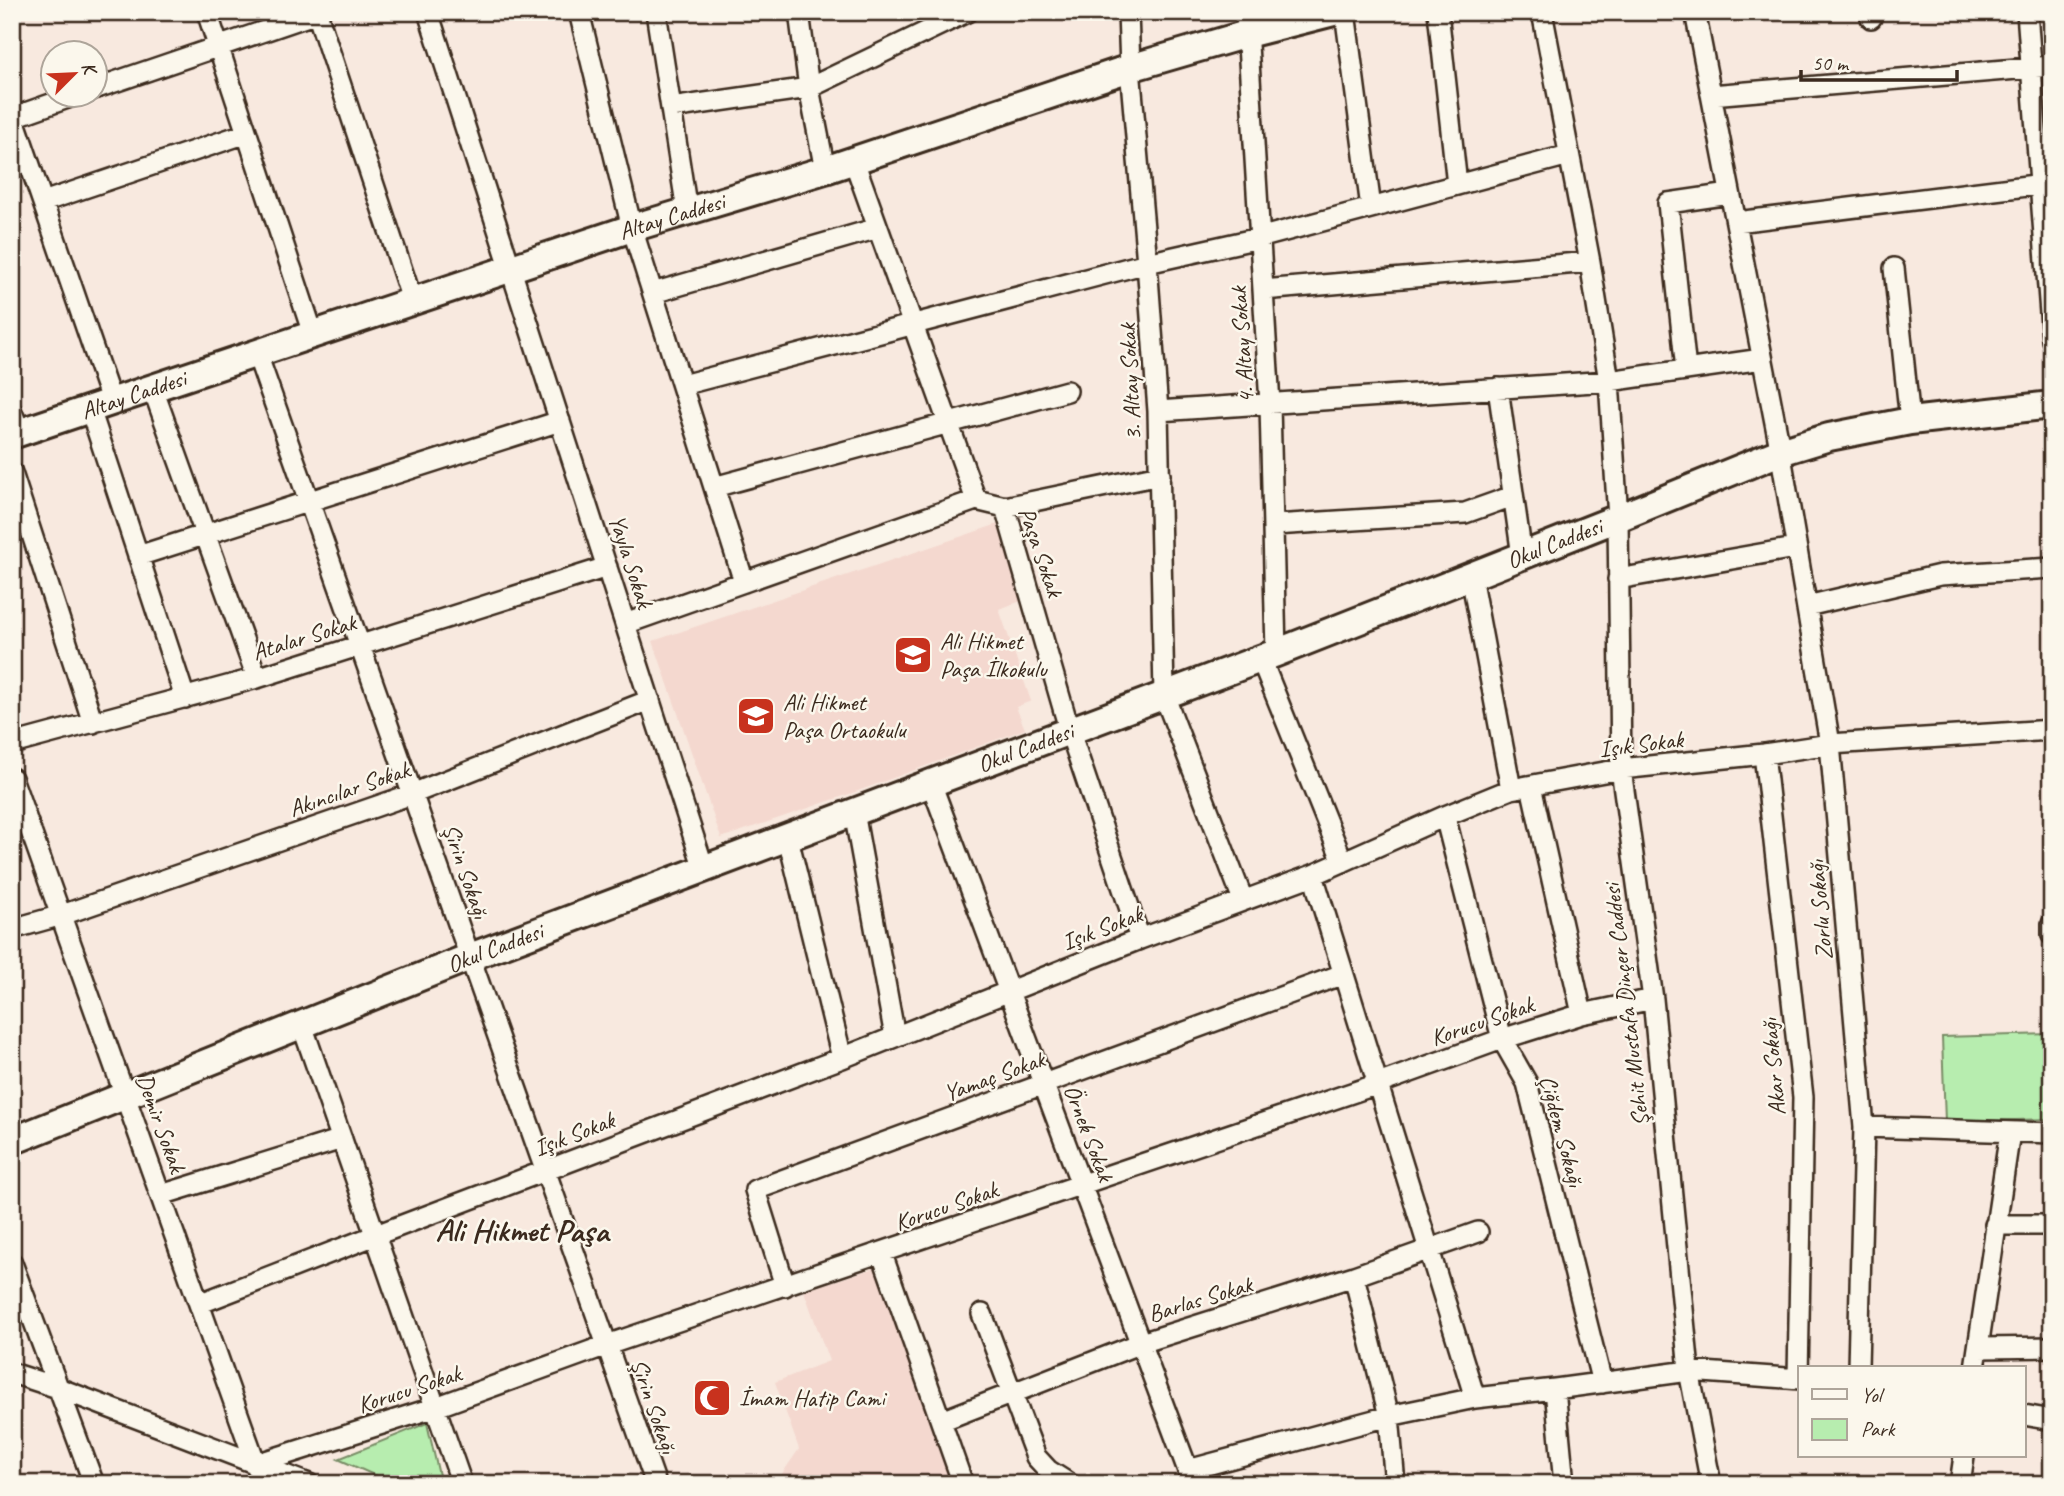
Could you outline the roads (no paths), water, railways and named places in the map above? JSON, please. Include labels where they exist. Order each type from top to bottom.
[{"type":"main road","name":"Altay Caddesi","points":[[15,426],[101,406],[632,228],[854,161],[1130,68],[1246,23],[1334,12]]},
{"type":"main road","name":"Okul Caddesi","points":[[12,1141],[470,957],[1268,656],[1618,519],[1780,452],[1829,438],[1910,421],[2052,405]]},
{"type":"street","points":[[207,12],[313,334]]},
{"type":"street","name":"Yayla Sokak","points":[[428,12],[705,869]]},
{"type":"street","points":[[579,12],[632,228],[744,582]]},
{"type":"street","points":[[656,12],[687,211]]},
{"type":"street","points":[[799,12],[808,88],[825,170]]},
{"type":"street","points":[[671,108],[808,88],[967,12]]},
{"type":"street","name":"3. Altay Sokak","points":[[1128,12],[1130,68],[1158,411],[1164,695]]},
{"type":"street","points":[[1345,12],[1371,208]]},
{"type":"street","points":[[1438,12],[1457,185]]},
{"type":"street","name":"Şehit Mustafa Dinçer Caddesi","points":[[1542,12],[1590,262],[1609,381],[1618,519],[1621,769],[1653,999],[1689,1371],[1711,1484]]},
{"type":"street","name":"Zorlu Sokağı","points":[[1695,12],[1780,452],[1830,744],[1864,1127],[1858,1366]]},
{"type":"street","points":[[2027,12],[2046,184],[2052,340]]},
{"type":"street","points":[[108,84],[319,13],[412,300]]},
{"type":"street","name":"4. Altay Sokak","points":[[1246,23],[1270,404],[1274,525],[1268,656]]},
{"type":"street","points":[[1711,94],[2052,66]]},
{"type":"street","points":[[38,107],[13,115],[43,202],[101,406],[138,556],[185,698]]},
{"type":"street","points":[[43,202],[247,133]]},
{"type":"street","points":[[682,385],[1147,263],[1259,238],[1569,155]]},
{"type":"street","points":[[625,624],[976,500],[854,161]]},
{"type":"street","points":[[1736,222],[2046,184]]},
{"type":"street","points":[[1686,370],[1668,203],[1730,194]]},
{"type":"street","points":[[653,293],[878,228]]},
{"type":"street","points":[[1263,290],[1590,262]]},
{"type":"street","points":[[1894,268],[1910,421]]},
{"type":"street","name":"Şirin Sokağı","points":[[257,354],[656,1484]]},
{"type":"street","points":[[1158,411],[1609,381],[1762,359]]},
{"type":"street","points":[[1498,388],[1522,556]]},
{"type":"street","points":[[153,389],[257,678]]},
{"type":"street","points":[[714,487],[1067,391]]},
{"type":"street","points":[[138,556],[560,421]]},
{"type":"street","points":[[12,473],[93,723]]},
{"type":"street","points":[[1005,507],[1160,475]]},
{"type":"street","points":[[1274,525],[1465,513],[1513,496]]},
{"type":"street","name":"Paşa Sokak","points":[[976,500],[1005,507],[1070,732],[1140,939]]},
{"type":"street","points":[[1618,579],[1796,548]]},
{"type":"street","name":"Atalar Sokak","points":[[12,744],[257,678],[607,567]]},
{"type":"street","points":[[1807,606],[1940,575],[2052,568]]},
{"type":"street","points":[[1471,576],[1511,789]]},
{"type":"street","points":[[1268,656],[1343,862]]},
{"type":"street","points":[[1164,695],[1243,900]]},
{"type":"street","name":"Akıncılar Sokak","points":[[12,929],[62,915],[412,794],[650,700]]},
{"type":"street","name":"Işık Sokak","points":[[201,1303],[842,1058],[1140,939],[1313,875],[1511,789],[1621,769],[1830,744],[2052,730]]},
{"type":"street","name":"Akar Sokağı","points":[[1763,754],[1803,1097],[1799,1366]]},
{"type":"street","name":"Demir Sokak","points":[[12,778],[201,1303],[263,1484]]},
{"type":"street","name":"Örnek Sokak","points":[[931,783],[1190,1477]]},
{"type":"street","points":[[1531,786],[1582,1014]]},
{"type":"street","points":[[854,812],[895,1037]]},
{"type":"street","name":"Çiğdem Sokağı","points":[[1445,816],[1502,1039],[1527,1083],[1602,1382]]},
{"type":"street","points":[[788,838],[842,1058]]},
{"type":"street","points":[[1313,875],[1475,1398]]},
{"type":"street","points":[[2052,923],[2052,935]]},
{"type":"street","name":"Yamaç Sokak","points":[[785,1286],[755,1190],[1343,974]]},
{"type":"street","name":"Korucu Sokak","points":[[256,1464],[436,1407],[607,1345],[882,1254],[1502,1039],[1582,1014],[1653,999]]},
{"type":"street","points":[[302,1025],[462,1484]]},
{"type":"street","points":[[1864,1127],[2052,1133]]},
{"type":"street","points":[[1975,1366],[2011,1132]]},
{"type":"street","points":[[162,1195],[342,1139]]},
{"type":"street","points":[[1995,1225],[2052,1225]]},
{"type":"street","name":"Barlas Sokak","points":[[941,1421],[1141,1343],[1354,1276],[1478,1233]]},
{"type":"street","points":[[882,1254],[963,1484]]},
{"type":"street","points":[[12,1263],[93,1484]]},
{"type":"street","points":[[1354,1276],[1389,1416],[1395,1484]]},
{"type":"street","points":[[982,1314],[1037,1457],[1048,1470],[1070,1484]]},
{"type":"street","points":[[1978,1348],[2052,1347]]},
{"type":"street","points":[[1190,1477],[1389,1416],[1475,1398],[1689,1371],[1798,1378]]},
{"type":"street","points":[[12,1373],[309,1484]]},
{"type":"street","points":[[1555,1389],[1564,1484]]},
{"type":"street","points":[[2025,1415],[2052,1420]]},
{"type":"street","points":[[1960,1484],[1964,1458]]},
{"type":"place","name":"Ali Hikmet Paşa İlkokulu","points":[[913,655]]},
{"type":"place","name":"Ali Hikmet Paşa Ortaokulu","points":[[756,716]]},
{"type":"place","name":"İmam Hatip Cami","points":[[712,1398]]},
{"type":"district","name":"Ali Hikmet Paşa","points":[[522,1230]]}]
